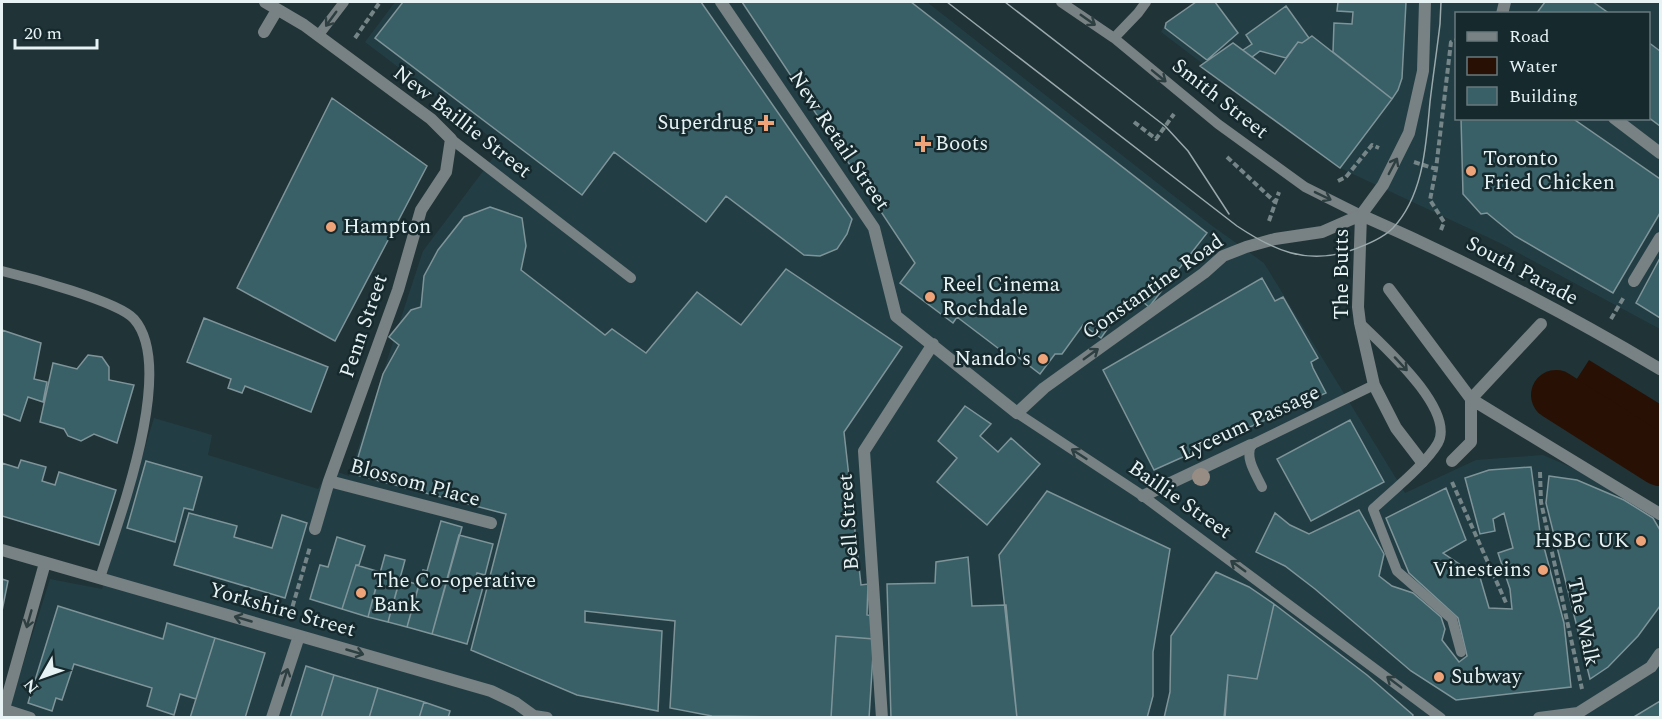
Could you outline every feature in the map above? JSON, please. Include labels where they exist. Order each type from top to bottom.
[{"type":"street","name":"New Baillie Street","points":[[265,2],[343,54],[431,119],[451,139]]},
{"type":"street","name":"New Retail Street","points":[[721,2],[874,228],[896,316]]},
{"type":"street","points":[[1361,215],[1383,185],[1409,133],[1423,71],[1425,2]]},
{"type":"street","points":[[264,32],[277,10]]},
{"type":"street","points":[[1617,120],[1660,153]]},
{"type":"street","name":"Penn Street","points":[[315,529],[329,481],[398,291],[421,210],[446,172],[451,139]]},
{"type":"street","name":"Constantine Road","points":[[1017,413],[1044,388],[1204,273],[1223,256],[1275,239],[1322,232],[1361,215]]},
{"type":"street","name":"The Butts","points":[[1361,215],[1358,289],[1360,323],[1374,385],[1396,428],[1422,462]]},
{"type":"street","name":"South Parade","points":[[1361,215],[1434,247],[1601,334],[1660,369]]},
{"type":"street","points":[[1634,281],[1660,238]]},
{"type":"street","points":[[1389,289],[1471,399],[1660,514]]},
{"type":"street","name":"Baillie Street","points":[[896,316],[1017,413]]},
{"type":"street","points":[[1452,461],[1471,442],[1471,399],[1541,324]]},
{"type":"street","name":"Bell Street","points":[[882,717],[864,451],[933,344]]},
{"type":"street","name":"Lyceum Passage","points":[[1143,496],[1251,445]]},
{"type":"street","name":"Blossom Place","points":[[329,481],[491,523]]},
{"type":"street","name":"Yorkshire Street","points":[[2,550],[491,691],[516,703],[534,717],[547,717]]},
{"type":"street","points":[[30,717],[2,712],[45,563]]},
{"type":"street","points":[[272,717],[299,636]]},
{"type":"street","points":[[1539,717],[1578,713],[1651,668],[1660,654]]},
{"type":"lane","points":[[318,36],[344,2]]},
{"type":"lane","name":"Smith Street","points":[[1061,2],[1114,38],[1218,124],[1305,188],[1361,215]]},
{"type":"lane","points":[[1114,38],[1146,2]]},
{"type":"lane","name":"New Baillie Street","points":[[451,139],[631,278]]},
{"type":"lane","points":[[2,271],[111,305],[133,318],[146,340],[149,362],[146,415],[135,467],[100,578]]},
{"type":"lane","points":[[1360,323],[1419,383],[1432,403],[1440,427],[1439,442],[1422,462],[1372,509],[1397,571],[1452,619],[1461,652]]},
{"type":"lane","name":"Lyceum Passage","points":[[1251,445],[1374,385]]},
{"type":"lane","name":"Baillie Street","points":[[1017,413],[1143,496],[1441,717]]},
{"type":"lane","points":[[1251,445],[1248,452],[1250,461],[1262,488]]},
{"type":"path","points":[[343,54],[380,2]]},
{"type":"path","points":[[1444,222],[1430,200],[1436,169],[1451,42],[1455,40]]},
{"type":"path","points":[[1134,122],[1156,139],[1174,114]]},
{"type":"path","points":[[1331,179],[1338,181],[1346,177],[1372,145]]},
{"type":"path","points":[[1221,152],[1275,202]]},
{"type":"path","points":[[1423,165],[1436,169]]},
{"type":"path","points":[[1275,239],[1268,219],[1281,187]]},
{"type":"path","points":[[1601,334],[1634,281]]},
{"type":"path","points":[[1431,451],[1454,485],[1507,605]]},
{"type":"path","name":"The Walk","points":[[1540,472],[1541,502],[1586,708]]},
{"type":"path","points":[[285,632],[315,529]]},
{"type":"shaded area","points":[[395,2],[927,2],[1211,225],[1264,263],[1405,493],[1476,460],[1543,455],[1660,506],[1660,717],[6,718],[50,579],[102,589],[154,418],[212,435],[208,455],[318,489],[329,469],[349,476],[423,251],[502,146],[365,42]]},
{"type":"shaded area","points":[[1196,2],[1660,2],[1660,329],[1500,243],[1340,168],[1161,32],[1166,23]]},
{"type":"water","points":[[1589,360],[1660,404],[1660,482],[1551,419]]},
{"type":"building","points":[[403,2],[701,2],[852,219],[847,234],[837,249],[820,256],[804,255],[726,196],[706,222],[614,152],[582,195],[375,38]]},
{"type":"building","points":[[742,2],[911,2],[1207,233],[1149,307],[1137,297],[1120,319],[1115,318],[1101,338],[1083,325],[1062,354],[1055,354],[1040,374],[1014,354],[1011,358],[957,317],[953,323],[900,283],[915,263]]},
{"type":"building","points":[[1196,2],[1215,2],[1238,33],[1207,60],[1165,28],[1166,23]]},
{"type":"building","points":[[1338,2],[1406,2],[1402,78],[1392,99],[1333,52],[1334,23],[1352,24],[1353,12],[1337,11]]},
{"type":"building","points":[[1545,2],[1593,2],[1607,12],[1538,12]]},
{"type":"building","points":[[1286,6],[1309,38],[1302,43],[1298,42],[1286,58],[1260,51],[1252,57],[1243,50],[1252,44],[1246,35]]},
{"type":"building","points":[[1312,36],[1392,99],[1340,168],[1200,66],[1233,43],[1275,74],[1298,42],[1302,43]]},
{"type":"building","points":[[1650,44],[1660,51],[1660,126],[1650,118]]},
{"type":"building","name":"Hampton","points":[[332,98],[427,166],[335,341],[237,288]]},
{"type":"building","points":[[1461,120],[1575,120],[1660,179],[1660,213],[1613,293],[1515,236],[1487,213],[1481,214],[1463,194]]},
{"type":"building","points":[[490,207],[522,218],[526,246],[521,270],[605,335],[612,329],[646,353],[697,292],[741,325],[786,269],[902,347],[844,432],[861,585],[868,584],[867,615],[872,616],[874,639],[836,636],[831,718],[712,716],[670,708],[675,621],[585,611],[585,622],[662,631],[658,711],[577,695],[471,650],[506,514],[353,474],[383,374],[399,345],[389,337],[411,310],[421,307],[424,276],[438,250],[464,217]]},
{"type":"building","points":[[1660,258],[1660,318],[1636,303]]},
{"type":"building","points":[[1262,278],[1275,301],[1283,297],[1318,358],[1311,362],[1326,393],[1154,470],[1103,370]]},
{"type":"building","points":[[204,318],[328,367],[311,412],[245,386],[242,393],[228,388],[231,379],[187,362]]},
{"type":"building","points":[[2,330],[41,343],[34,379],[47,382],[43,402],[28,397],[20,421],[2,414]]},
{"type":"building","points":[[88,355],[102,357],[109,367],[109,380],[134,385],[117,443],[94,434],[81,441],[68,436],[64,429],[40,422],[53,363],[77,369]]},
{"type":"building","points":[[965,406],[991,424],[980,436],[998,452],[1011,438],[1040,464],[987,525],[937,482],[957,458],[938,441]]},
{"type":"building","points":[[1350,420],[1384,482],[1311,521],[1277,459]]},
{"type":"building","points":[[21,460],[46,467],[42,481],[55,485],[59,472],[116,490],[99,545],[2,516],[2,463],[18,468]]},
{"type":"building","points":[[146,461],[202,477],[193,510],[184,508],[175,542],[127,528]]},
{"type":"building","points":[[1531,467],[1540,532],[1564,623],[1571,687],[1456,700],[1411,671],[1285,566],[1256,552],[1275,513],[1290,525],[1309,534],[1359,510],[1384,554],[1379,576],[1392,586],[1413,593],[1441,617],[1445,629],[1442,640],[1459,662],[1467,656],[1458,618],[1409,573],[1386,518],[1446,488],[1466,540],[1443,553],[1464,567],[1477,567],[1489,608],[1512,609],[1510,589],[1498,553],[1513,548],[1504,513],[1493,519],[1495,531],[1480,534],[1465,478],[1489,470]]},
{"type":"building","points":[[1549,476],[1577,480],[1624,500],[1653,518],[1660,530],[1660,606],[1638,636],[1608,667],[1590,679],[1546,503]]},
{"type":"building","points":[[1047,491],[1170,549],[1153,652],[1153,696],[1147,718],[1017,718],[999,555]]},
{"type":"building","points":[[189,513],[237,526],[234,537],[272,548],[282,515],[307,523],[285,598],[174,565]]},
{"type":"building","points":[[441,521],[462,527],[432,634],[407,627],[423,570],[427,571]]},
{"type":"building","points":[[459,535],[493,544],[485,575],[477,573],[474,584],[483,587],[467,644],[432,634]]},
{"type":"building","points":[[337,537],[365,546],[359,565],[356,565],[342,609],[310,599],[320,565],[328,567]]},
{"type":"building","points":[[385,555],[405,560],[388,622],[368,617]]},
{"type":"building","points":[[968,557],[972,606],[1006,605],[1017,718],[891,718],[887,584],[935,583],[936,562]]},
{"type":"building","points":[[356,565],[380,572],[368,617],[342,609]]},
{"type":"building","points":[[1216,572],[1249,587],[1274,604],[1257,679],[1228,675],[1225,718],[1164,718],[1170,692],[1171,636]]},
{"type":"building","points":[[2,579],[8,581],[2,611]]},
{"type":"building","points":[[400,579],[419,585],[407,627],[388,622]]},
{"type":"building","points":[[1274,604],[1367,675],[1413,715],[1412,718],[1224,718],[1228,675],[1257,679]]},
{"type":"building","points":[[58,606],[163,639],[167,623],[215,638],[196,699],[180,694],[174,715],[147,706],[152,688],[74,664],[62,700],[56,698],[52,711],[28,703]]},
{"type":"building","points":[[836,636],[874,639],[869,718],[831,718]]},
{"type":"building","points":[[215,638],[265,653],[245,718],[190,718]]},
{"type":"building","points":[[306,666],[334,675],[321,718],[290,718]]},
{"type":"building","points":[[334,675],[378,688],[369,718],[321,718]]},
{"type":"building","points":[[378,688],[424,702],[419,718],[369,718]]},
{"type":"building","points":[[1660,701],[1660,718],[1632,718]]},
{"type":"building","points":[[424,702],[450,711],[448,718],[419,718]]},
{"type":"waterway","points":[[1556,395],[1660,461]]},
{"type":"tram line","points":[[947,2],[1237,226],[1277,248],[1304,256],[1333,255],[1367,244],[1389,232],[1403,215],[1417,185],[1425,152],[1441,2]]},
{"type":"tram line","points":[[1005,2],[1165,126],[1188,151],[1229,214]]},
{"type":"place","name":"Superdrug","points":[[766,123]]},
{"type":"place","name":"Boots","points":[[923,144]]},
{"type":"place","name":"Toronto Fried Chicken","points":[[1471,171]]},
{"type":"place","name":"Hampton","points":[[331,227]]},
{"type":"place","name":"Reel Cinema Rochdale","points":[[930,297]]},
{"type":"place","name":"Nando's","points":[[1043,359]]},
{"type":"place","name":"HSBC UK","points":[[1641,541]]},
{"type":"place","name":"Vinesteins","points":[[1543,570]]},
{"type":"place","name":"The Co-operative Bank","points":[[361,593]]},
{"type":"place","name":"Subway","points":[[1439,677]]}]
